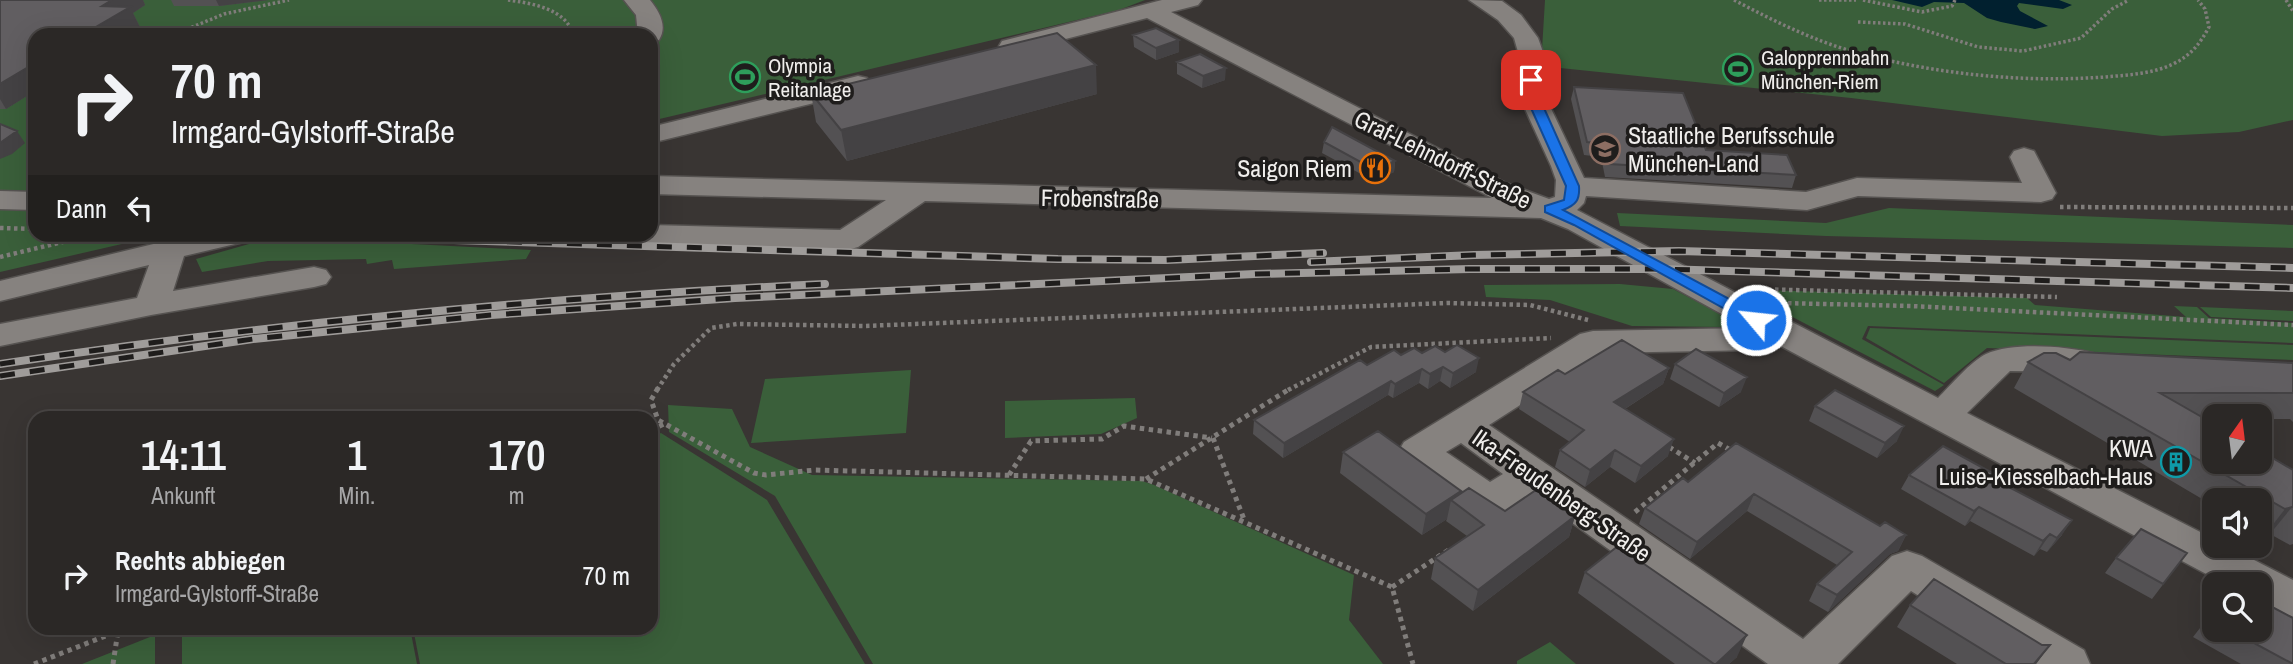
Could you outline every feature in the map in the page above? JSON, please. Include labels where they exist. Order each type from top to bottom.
[{"type":"street","points":[[636,0],[647,10],[654,28]]},
{"type":"street","points":[[990,51],[1156,6],[1190,0]]},
{"type":"street","points":[[1481,0],[1508,17],[1528,41],[1532,97],[1572,183],[1573,197],[1569,203],[1550,209]]},
{"type":"street","name":"Graf-Lehndorff-Straße","points":[[1156,6],[1495,189],[1579,222],[1775,318],[1941,416],[2293,600]]},
{"type":"street","points":[[658,133],[882,78]]},
{"type":"street","points":[[1572,183],[1807,201],[1857,187],[2041,193],[2024,157]]},
{"type":"street","name":"Frobenstraße","points":[[658,186],[1550,209]]},
{"type":"street","points":[[658,234],[847,240],[916,194]]},
{"type":"street","points":[[0,200],[28,201]]},
{"type":"street","points":[[0,291],[204,242]]},
{"type":"street","points":[[151,305],[170,250]]},
{"type":"street","points":[[0,335],[314,277]]},
{"type":"street","points":[[1593,342],[1758,339],[1775,318]]},
{"type":"street","name":"Ika-Freudenberg-Straße","points":[[1593,342],[1462,425],[1803,664]]},
{"type":"street","points":[[1941,416],[1997,363],[2006,360],[2015,358],[2112,362]]},
{"type":"street","points":[[1462,425],[1418,453],[1489,502],[1533,474]]},
{"type":"street","points":[[1808,664],[1907,568],[2067,664]]},
{"type":"path","points":[[190,28],[224,14],[289,0]]},
{"type":"path","points":[[508,0],[543,6],[560,14],[571,28]]},
{"type":"path","points":[[1734,0],[1809,36],[1865,54],[1952,71],[2050,79],[2152,72],[2183,59],[2201,42],[2209,27],[2204,9],[2198,0]]},
{"type":"path","points":[[1819,0],[1856,0]]},
{"type":"path","points":[[1863,0],[1922,12],[1952,6],[1955,0]]},
{"type":"path","points":[[1858,22],[1905,24],[1978,47],[2023,51],[2081,38],[2112,9],[2129,0]]},
{"type":"path","points":[[2286,0],[2293,11]]},
{"type":"path","points":[[0,228],[28,229]]},
{"type":"path","points":[[0,257],[63,242]]},
{"type":"path","points":[[1748,288],[2057,297]]},
{"type":"path","points":[[1775,318],[1801,302],[2293,325]]},
{"type":"path","points":[[655,411],[651,400],[674,364],[712,328],[737,324],[863,326],[1447,303],[1530,306],[1563,312]]},
{"type":"path","points":[[1146,479],[1346,357],[1371,347],[1548,338],[1573,338],[1593,342]]},
{"type":"path","points":[[658,420],[754,473],[766,475],[815,470],[1146,479],[1392,587]]},
{"type":"path","points":[[658,427],[665,424]]},
{"type":"path","points":[[1009,476],[1031,441],[1102,439],[1124,426],[1213,438]]},
{"type":"path","points":[[1213,438],[1245,522]]},
{"type":"path","points":[[1661,442],[1695,463]]},
{"type":"path","points":[[1612,530],[1718,443],[1741,456]]},
{"type":"path","points":[[1392,587],[1459,543]]},
{"type":"path","points":[[1392,587],[1413,664]]},
{"type":"path","points":[[34,664],[108,635]]},
{"type":"path","points":[[113,664],[117,635]]},
{"type":"green space","name":"Olympia Reitanlage","points":[[0,0],[1145,0],[1119,10],[658,119],[658,28],[28,28],[28,191],[0,191]]},
{"type":"green space","name":"Galopprennbahn München-Riem","points":[[1545,0],[2293,0],[2293,120],[2239,132],[2162,136],[1851,98],[1541,66]]},
{"type":"green space","points":[[0,206],[28,207],[28,242],[131,242],[0,272]]},
{"type":"green space","points":[[1889,208],[2293,225],[2293,248],[1826,236],[1620,226],[1617,213],[1826,223]]},
{"type":"green space","points":[[256,242],[373,242],[531,250],[526,259],[394,269],[392,260],[367,264],[366,259],[268,261],[202,272],[196,259]]},
{"type":"green space","points":[[1620,284],[1673,289],[1730,319],[1727,327],[1632,326],[1550,300],[1486,297],[1484,285]]},
{"type":"green space","points":[[1758,290],[2027,298],[2035,305],[2186,317],[2174,306],[2197,307],[2209,318],[2293,323],[2293,343],[1868,326],[1862,339],[1944,385],[1935,391],[1775,308],[1790,306],[1775,297],[1754,296]]},
{"type":"green space","points":[[2200,307],[2293,311],[2293,321],[2211,317]]},
{"type":"green space","points":[[1870,328],[2293,345],[2293,360],[1987,348],[1944,383],[1866,338]]},
{"type":"green space","points":[[911,370],[906,433],[751,443],[765,379]]},
{"type":"green space","points":[[1135,398],[1137,418],[1101,434],[1005,438],[1005,401]]},
{"type":"green space","points":[[668,405],[732,409],[750,447],[812,475],[1142,481],[1154,485],[1354,575],[1349,620],[1383,664],[873,664],[775,496],[669,432]]},
{"type":"green space","points":[[661,433],[767,500],[865,664],[420,664],[414,635],[658,635],[658,434]]},
{"type":"green space","points":[[155,635],[155,664],[82,664]]},
{"type":"green space","points":[[411,635],[417,664],[182,664],[182,636]]},
{"type":"green space","points":[[1550,642],[1576,664],[1517,664],[1517,661]]},
{"type":"water","points":[[1892,0],[2059,0],[2072,5],[2063,9],[2019,3],[2017,6],[2020,11],[2048,26],[2035,29],[1987,18],[1964,3],[1934,2],[1922,7]]},
{"type":"building","points":[[0,0],[112,0],[102,6],[130,7],[94,28],[28,28],[28,67],[0,84]]},
{"type":"building","points":[[1156,28],[1179,40],[1156,48],[1133,35]]},
{"type":"building","points":[[1057,33],[1096,65],[841,130],[811,93]]},
{"type":"building","points":[[1200,54],[1226,68],[1203,76],[1177,62]]},
{"type":"building","points":[[1574,87],[1683,93],[1706,150],[1787,155],[1796,175],[1609,164],[1604,144],[1587,142]]},
{"type":"building","points":[[0,124],[17,131],[0,143]]},
{"type":"building","points":[[1332,127],[1395,161],[1375,170],[1324,142]]},
{"type":"building","points":[[1622,340],[1669,368],[1614,402],[1674,439],[1641,466],[1615,450],[1590,470],[1560,450],[1584,430],[1523,392],[1558,370],[1565,374]]},
{"type":"building","points":[[1457,345],[1479,358],[1453,373],[1443,367],[1430,374],[1422,369],[1395,384],[1391,381],[1284,443],[1254,420],[1360,360],[1367,365],[1394,350],[1401,355],[1414,348],[1422,353],[1435,346],[1445,352]]},
{"type":"building","points":[[1696,349],[1747,377],[1724,393],[1675,364]]},
{"type":"building","points":[[2080,352],[2293,363],[2293,393],[2160,393],[2202,417],[2202,462],[2028,362],[2044,353],[2056,353],[2070,360]]},
{"type":"building","points":[[1835,390],[1904,426],[1885,443],[1815,406]]},
{"type":"building","points":[[1378,431],[1461,491],[1426,514],[1343,452]]},
{"type":"building","points":[[1736,443],[1880,526],[1885,522],[1906,535],[1899,538],[1837,595],[1817,584],[1852,552],[1754,494],[1697,542],[1645,508],[1683,478],[1688,482]]},
{"type":"building","points":[[1943,446],[2007,481],[2003,484],[2072,520],[2057,538],[2050,534],[2043,541],[1979,507],[1974,511],[1909,475]]},
{"type":"building","points":[[2272,458],[2293,470],[2293,507],[2285,509],[2272,502],[2272,488],[2248,488],[2224,474],[2272,474]]},
{"type":"building","points":[[1469,488],[1505,511],[1536,490],[1575,516],[1478,590],[1435,558],[1484,525],[1451,500]]},
{"type":"building","points":[[2141,529],[2187,553],[2163,584],[2116,558]]},
{"type":"building","points":[[1618,546],[1747,635],[1714,664],[1585,572]]},
{"type":"building","points":[[1934,579],[2042,645],[2050,645],[2034,664],[2006,664],[1910,605]]},
{"type":"building","points":[[2272,607],[2293,618],[2293,664],[2252,642],[2272,642]]},
{"type":"railway","points":[[516,242],[1058,259],[1166,260],[1323,253]]},
{"type":"railway","points":[[1311,262],[1474,255],[1679,251],[2293,268]]},
{"type":"railway","points":[[0,376],[253,339],[491,315],[735,298],[1255,274],[1470,269],[1661,269],[2293,288]]},
{"type":"railway","points":[[0,364],[308,324],[514,304],[825,284]]},
{"type":"place","name":"Galopprennbahn München-Riem","points":[[1738,69]]},
{"type":"place","name":"Olympia Reitanlage","points":[[745,77]]},
{"type":"place","name":"Staatliche Berufsschule München-Land","points":[[1605,149]]},
{"type":"place","name":"Saigon Riem","points":[[1375,168]]},
{"type":"place","name":"KWA Luise-Kiesselbach-Haus","points":[[2176,462]]},
{"type":"route","points":[[1531,80],[1532,97],[1573,186],[1573,197],[1569,203],[1550,209],[1579,222],[1756,320]]}]
